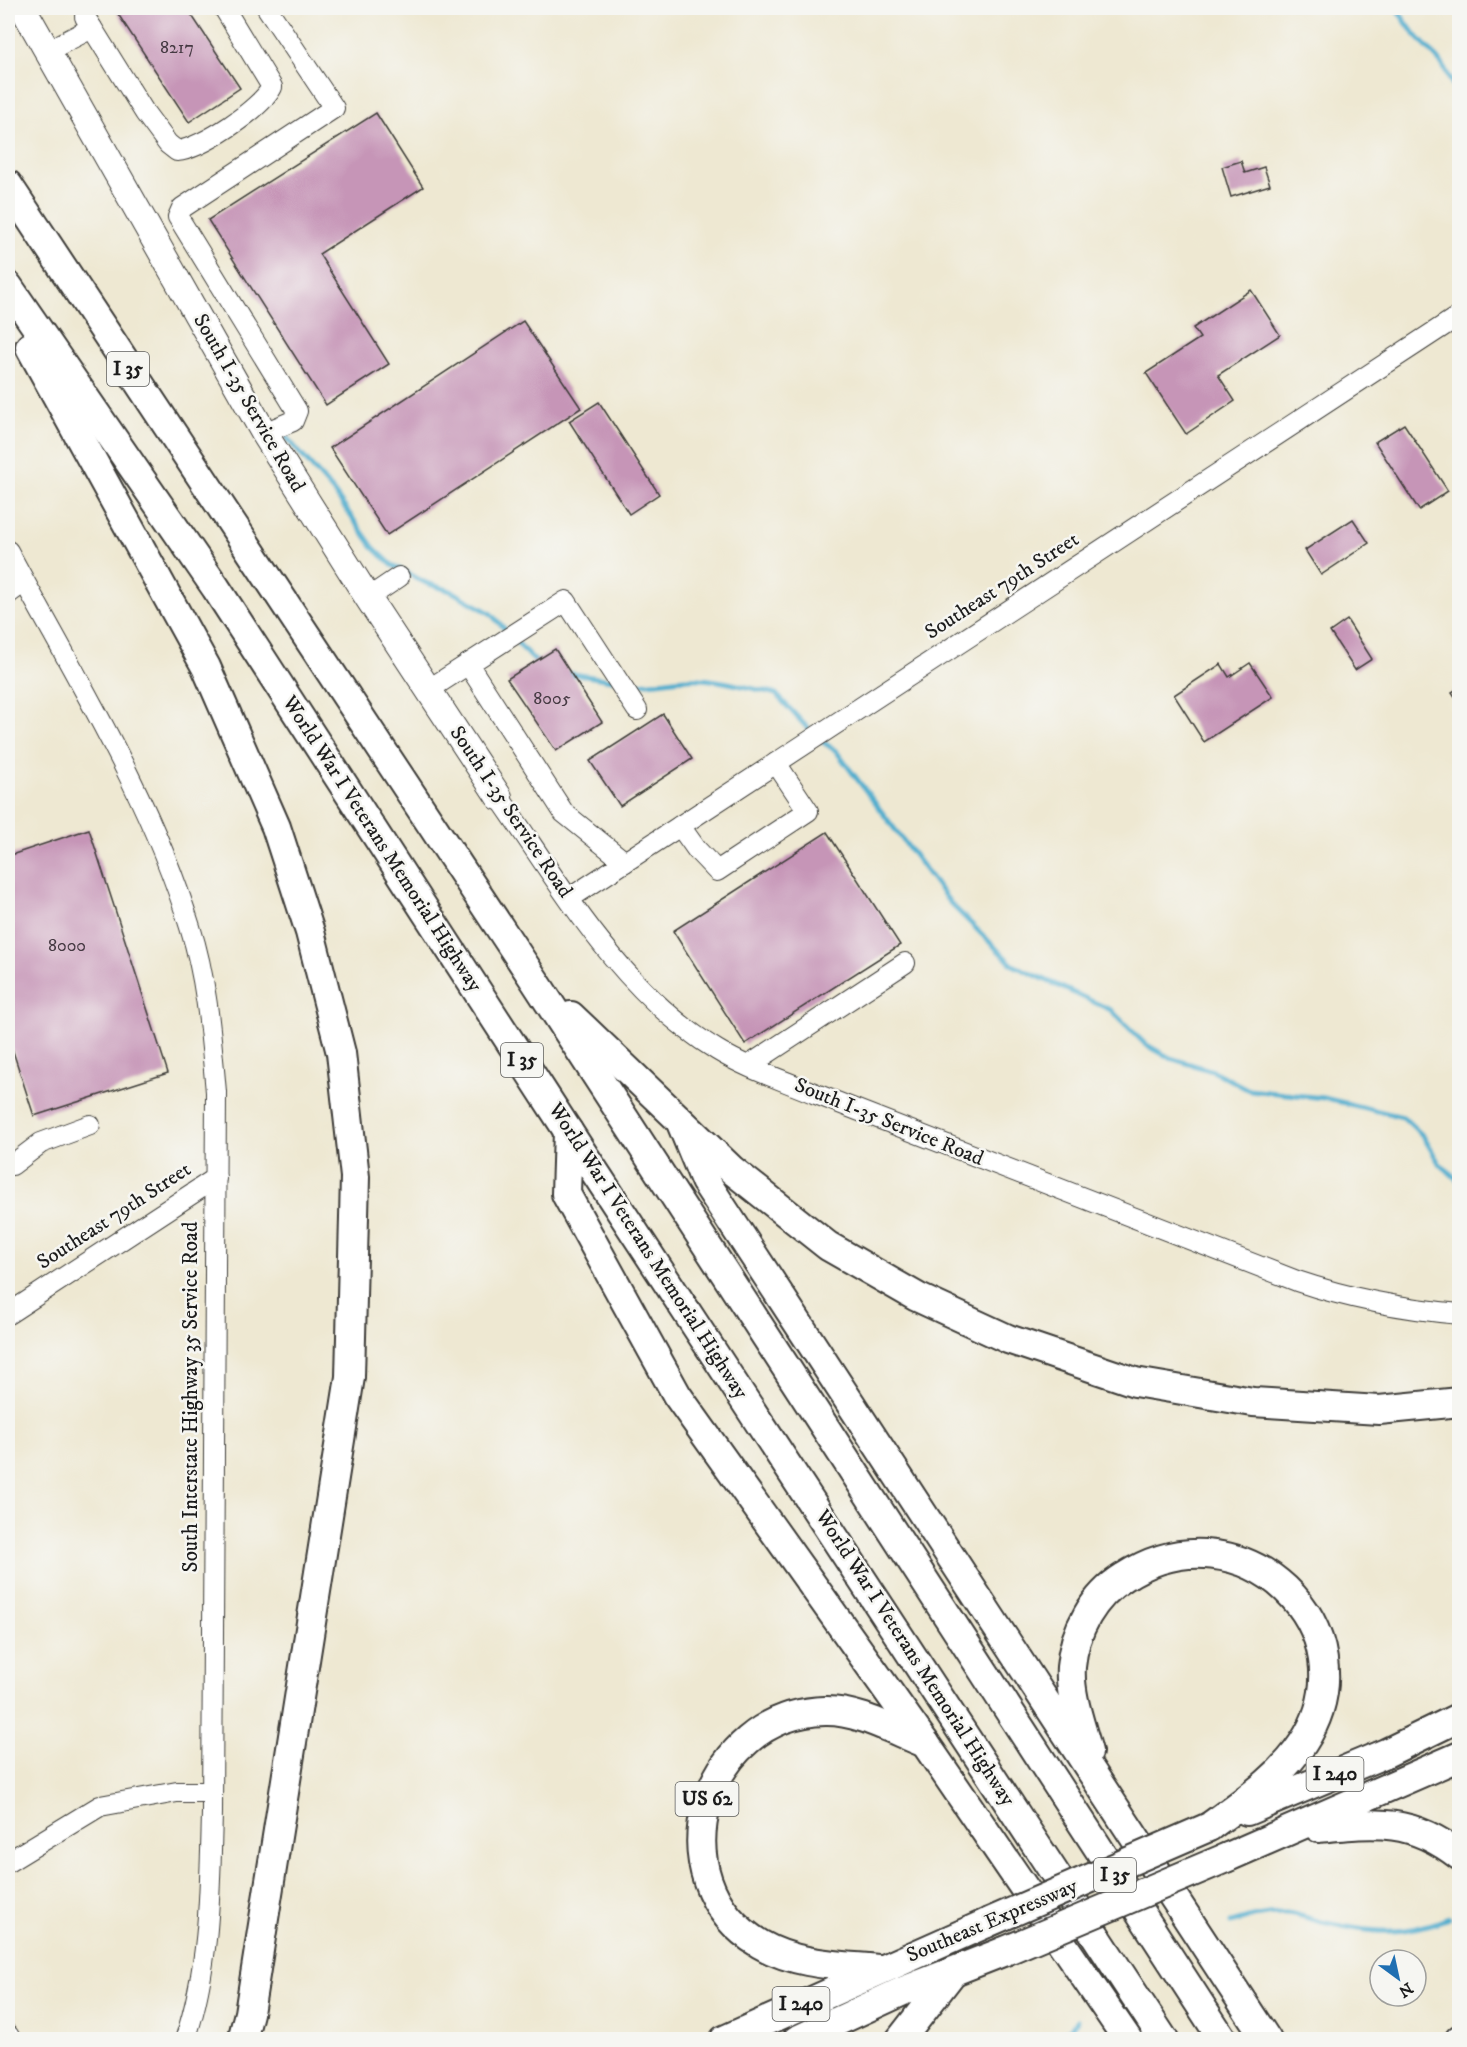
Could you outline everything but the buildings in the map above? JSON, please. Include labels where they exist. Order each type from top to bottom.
[{"type":"highway","name":"I 35","points":[[8,185],[249,554],[535,981],[1223,2040]]},
{"type":"highway","name":"World War I Veterans Memorial Highway","points":[[8,286],[216,588],[568,1131],[1164,2040]]},
{"type":"highway","points":[[8,307],[206,667],[276,827],[310,932],[341,1053],[355,1177],[350,1377],[251,2001],[242,2040]]},
{"type":"highway","points":[[535,981],[732,1170],[828,1246],[917,1297],[1008,1339],[1135,1382],[1253,1402],[1379,1410],[1460,1402]]},
{"type":"highway","points":[[681,1123],[705,1180],[1267,2040]]},
{"type":"highway","points":[[568,1131],[566,1194],[677,1395],[925,1743],[1126,2038]]},
{"type":"highway","points":[[1096,1777],[1071,1683],[1074,1647],[1089,1611],[1117,1581],[1157,1559],[1198,1552],[1241,1559],[1262,1569],[1281,1583],[1297,1600],[1310,1621],[1322,1661],[1321,1701],[1304,1742],[1291,1760],[1262,1788],[1209,1827]]},
{"type":"highway","name":"US 62","points":[[879,1970],[803,1961],[759,1943],[741,1929],[716,1896],[706,1874],[701,1851],[702,1819],[716,1778],[729,1759],[745,1741],[784,1719],[827,1711],[852,1715],[925,1743]]},
{"type":"highway","name":"Southeast Expressway","points":[[724,2040],[987,1923],[1386,1753],[1460,1718]]},
{"type":"highway","name":"Southeast Expressway","points":[[797,2040],[903,1991],[952,1973],[1293,1831],[1460,1756]]},
{"type":"highway","points":[[1293,1831],[1371,1822],[1392,1823],[1428,1834],[1460,1856]]},
{"type":"highway","points":[[900,2040],[952,1973]]},
{"type":"highway","points":[[1244,2005],[1287,2040]]},
{"type":"main road","name":"South I-35 Service Road","points":[[23,8],[49,50],[264,433],[368,598],[499,797]]},
{"type":"street","points":[[86,8],[85,17],[145,113],[168,144],[177,151],[190,150],[250,111],[267,97],[272,87],[224,8]]},
{"type":"street","points":[[264,433],[292,421],[297,411],[178,217],[182,208],[334,108],[267,8]]},
{"type":"street","points":[[49,50],[92,28]]},
{"type":"street","name":"Southeast 79th Street","points":[[570,898],[1460,315]]},
{"type":"street","points":[[8,556],[24,582],[8,594]]},
{"type":"street","points":[[368,598],[399,578]]},
{"type":"street","name":"South Interstate Highway 35 Service Road","points":[[24,582],[126,768],[165,858],[191,928],[210,1019],[216,1092],[212,1792],[209,1910],[196,2006],[185,2040]]},
{"type":"street","points":[[428,690],[566,601],[637,710]]},
{"type":"street","points":[[468,664],[564,813],[625,862]]},
{"type":"street","points":[[680,826],[717,871],[808,811],[776,763]]},
{"type":"street","name":"South I-35 Service Road","points":[[499,797],[618,964],[647,995],[716,1049],[748,1066],[1297,1281],[1339,1295],[1415,1310],[1460,1314]]},
{"type":"street","points":[[748,1066],[905,963]]},
{"type":"street","points":[[9,1162],[41,1143],[90,1125]]},
{"type":"street","name":"Southeast 79th Street","points":[[8,1314],[216,1178]]},
{"type":"street","points":[[8,1862],[100,1806],[177,1792],[212,1792]]},
{"type":"street","points":[[8,2035],[11,2040]]},
{"type":"waterway","points":[[1396,8],[1412,31],[1443,65],[1460,100]]},
{"type":"waterway","points":[[286,437],[333,491],[373,547],[392,565],[426,583],[451,591],[490,613],[535,661],[542,663]]},
{"type":"waterway","points":[[567,673],[611,680]]},
{"type":"waterway","points":[[626,683],[700,679],[765,691],[776,694],[813,734]]},
{"type":"waterway","points":[[820,740],[836,751],[951,904],[1013,965],[1111,1010],[1145,1044],[1170,1058],[1213,1071],[1249,1090],[1324,1098],[1403,1117],[1423,1136],[1439,1163],[1460,1182]]},
{"type":"waterway","points":[[1231,1923],[1265,1914],[1286,1913],[1371,1931],[1401,1931],[1449,1918]]},
{"type":"waterway","points":[[1059,2040],[1078,2020]]}]
